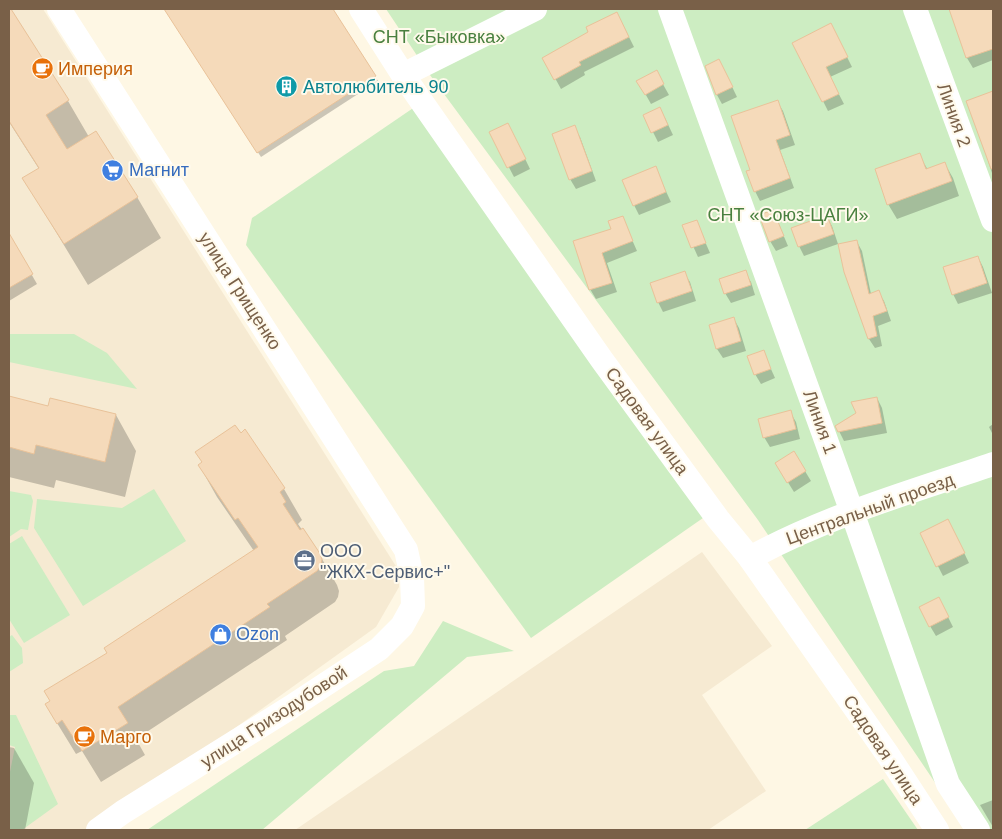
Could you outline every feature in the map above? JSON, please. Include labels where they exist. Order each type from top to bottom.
[{"type":"street","name":"улица Грищенко","points":[[59,9],[406,550],[412,577]]},
{"type":"street","name":"Садовая улица","points":[[361,9],[404,75],[602,360],[718,519],[750,558],[888,755],[938,830]]},
{"type":"street","points":[[404,75],[535,9]]},
{"type":"street","name":"Линия 1","points":[[670,9],[948,784],[978,830]]},
{"type":"street","name":"Линия 2","points":[[915,9],[993,220]]},
{"type":"street","name":"Центральный проезд","points":[[750,558],[773,545],[852,512],[993,464]]},
{"type":"street","name":"улица Гризодубовой","points":[[98,830],[122,812],[291,707],[379,648],[402,626],[413,606],[412,577]]},
{"type":"shaded area","points":[[9,9],[43,9],[399,571],[399,587],[376,627],[93,830],[9,830]]},
{"type":"shaded area","points":[[702,552],[772,646],[702,695],[766,791],[708,830],[295,830]]},
{"type":"green space","name":"СНТ «Союз-ЦАГИ»","points":[[386,9],[993,9],[993,830],[967,830],[758,520],[430,75]]},
{"type":"green space","points":[[422,102],[713,511],[531,638],[246,245],[252,218]]},
{"type":"green space","points":[[9,334],[74,334],[107,353],[137,389],[9,362]]},
{"type":"green space","points":[[154,489],[186,541],[83,606],[34,528],[37,499],[122,508]]},
{"type":"green space","points":[[9,491],[31,495],[33,501],[28,530],[21,529],[9,537]]},
{"type":"green space","points":[[22,536],[70,615],[24,643],[9,619],[9,544]]},
{"type":"green space","points":[[443,621],[514,651],[467,657],[262,830],[147,830],[384,671],[414,666]]},
{"type":"green space","points":[[12,635],[22,648],[23,663],[9,672],[9,637]]},
{"type":"green space","points":[[9,715],[16,715],[58,804],[22,830],[9,830],[9,777],[15,747],[9,745]]},
{"type":"green space","points":[[883,779],[918,830],[805,830]]},
{"type":"building","points":[[9,9],[11,9],[69,100],[46,115],[67,149],[96,131],[138,197],[64,244],[22,178],[39,168],[9,121]]},
{"type":"building","name":"Автолюбитель 90","points":[[164,9],[333,9],[376,76],[257,153]]},
{"type":"building","points":[[949,9],[993,9],[993,49],[966,58]]},
{"type":"building","points":[[617,12],[629,37],[579,62],[581,65],[554,80],[542,58],[588,32],[586,27]]},
{"type":"building","points":[[831,23],[848,57],[826,67],[839,94],[822,102],[792,43]]},
{"type":"building","points":[[719,59],[733,87],[716,95],[705,66]]},
{"type":"building","points":[[657,70],[664,84],[645,95],[636,81]]},
{"type":"building","points":[[993,91],[993,169],[991,169],[966,101]]},
{"type":"building","points":[[778,100],[790,135],[776,140],[790,178],[754,192],[746,171],[750,170],[731,116]]},
{"type":"building","points":[[660,107],[668,125],[651,133],[643,115]]},
{"type":"building","points":[[508,123],[526,159],[507,168],[489,132]]},
{"type":"building","points":[[575,125],[592,171],[569,180],[552,134]]},
{"type":"building","points":[[920,153],[926,169],[945,162],[952,181],[887,205],[875,169]]},
{"type":"building","points":[[656,166],[666,192],[633,206],[622,180]]},
{"type":"building","points":[[773,210],[784,236],[769,242],[759,215]]},
{"type":"building","points":[[827,215],[834,234],[798,247],[791,228]]},
{"type":"building","points":[[623,216],[633,241],[602,253],[612,283],[589,290],[573,241],[611,229],[608,221]]},
{"type":"building","points":[[697,220],[706,243],[691,248],[682,225]]},
{"type":"building","points":[[9,233],[33,274],[9,288]]},
{"type":"building","points":[[857,240],[869,294],[879,290],[887,311],[873,316],[877,336],[868,339],[844,272],[838,244]]},
{"type":"building","points":[[978,256],[987,283],[952,295],[943,267]]},
{"type":"building","points":[[746,270],[751,285],[724,294],[719,279]]},
{"type":"building","points":[[685,271],[692,291],[657,303],[650,283]]},
{"type":"building","points":[[734,317],[741,341],[716,349],[709,325]]},
{"type":"building","points":[[764,350],[771,369],[754,375],[747,356]]},
{"type":"building","points":[[9,396],[48,406],[50,398],[116,414],[105,462],[36,445],[34,454],[9,447]]},
{"type":"building","points":[[877,397],[882,423],[838,432],[835,426],[856,413],[851,402]]},
{"type":"building","points":[[791,410],[796,429],[763,438],[758,419]]},
{"type":"building","points":[[235,425],[241,433],[245,429],[285,488],[280,492],[286,502],[283,504],[300,530],[303,528],[319,552],[322,559],[321,565],[317,571],[267,604],[270,607],[118,707],[128,723],[82,751],[62,720],[57,724],[45,704],[50,701],[44,691],[107,653],[104,648],[258,547],[238,518],[235,520],[198,465],[202,462],[195,452]]},
{"type":"building","points":[[794,451],[806,471],[787,483],[775,463]]},
{"type":"building","points":[[948,519],[965,553],[936,567],[920,533]]},
{"type":"building","points":[[939,597],[949,617],[929,627],[919,607]]},
{"type":"place","name":"Империя","points":[[42,69]]},
{"type":"place","name":"Автолюбитель 90","points":[[287,87]]},
{"type":"place","name":"Магнит","points":[[113,170]]},
{"type":"place","name":"ООО \"ЖКХ-Сервис+\"","points":[[304,561]]},
{"type":"place","name":"Ozon","points":[[220,634]]},
{"type":"place","name":"Марго","points":[[84,737]]},
{"type":"park label","name":"СНТ «Быковка»","points":[[439,37]]}]
